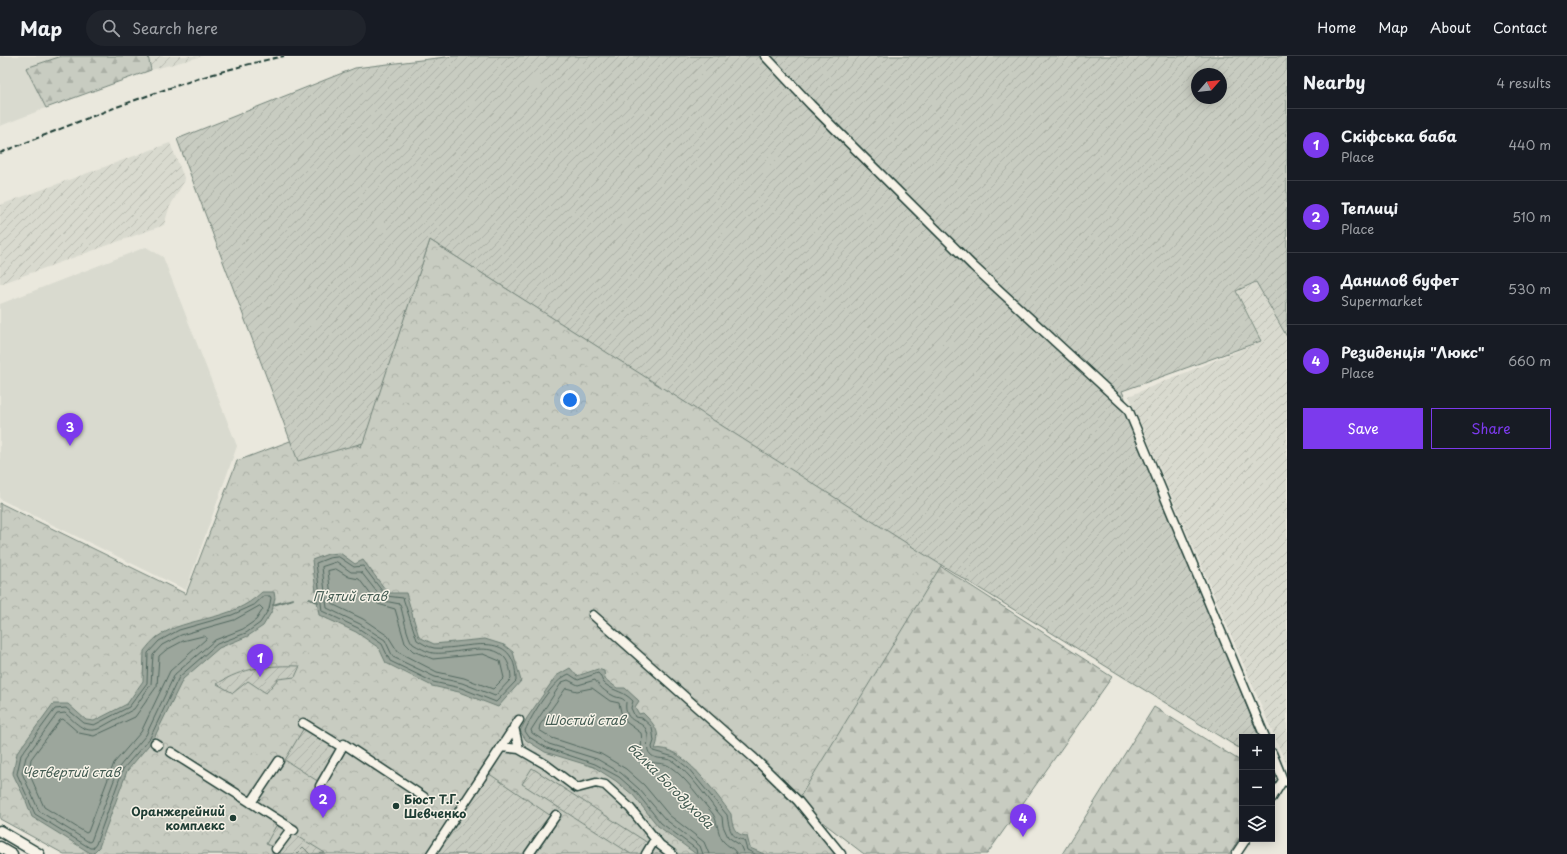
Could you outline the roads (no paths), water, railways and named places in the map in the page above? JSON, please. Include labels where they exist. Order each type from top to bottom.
[{"type":"main road","points":[[0,831],[39,854]]},
{"type":"main road","points":[[0,847],[12,854]]},
{"type":"street","points":[[764,56],[811,105],[973,266],[1128,409],[1264,734]]},
{"type":"street","points":[[593,615],[755,758],[798,802],[841,854]]},
{"type":"street","points":[[303,723],[342,747]]},
{"type":"street","points":[[431,854],[487,770],[516,723],[519,749]]},
{"type":"street","points":[[320,786],[344,744],[424,797]]},
{"type":"street","points":[[501,747],[519,749],[545,764],[577,788],[596,783],[605,785],[630,808],[655,839],[672,854]]},
{"type":"street","points":[[169,752],[292,830],[276,849]]},
{"type":"street","points":[[1275,759],[1285,781],[1275,794]]},
{"type":"street","points":[[251,803],[279,761]]},
{"type":"street","points":[[529,854],[556,815]]},
{"type":"street","points":[[646,854],[655,839]]},
{"type":"street","points":[[1236,854],[1244,842]]},
{"type":"water","name":"П'ятий став","points":[[340,553],[355,564],[363,560],[388,593],[406,593],[419,637],[434,644],[485,639],[504,645],[513,652],[521,681],[498,707],[459,692],[432,686],[386,663],[379,648],[356,632],[319,615],[312,560],[328,554]]},
{"type":"water","name":"Четвертий став","points":[[262,592],[274,592],[275,598],[272,611],[263,626],[248,636],[219,648],[183,679],[153,740],[127,771],[99,847],[92,854],[32,817],[13,774],[17,753],[53,704],[68,704],[86,720],[94,721],[127,704],[143,681],[144,651],[157,637],[182,625],[237,609],[250,602]]},
{"type":"water","name":"Шостий став","points":[[570,668],[577,676],[598,669],[604,671],[605,679],[617,688],[625,688],[639,701],[635,707],[639,714],[643,713],[656,729],[658,738],[655,749],[665,749],[676,754],[698,772],[731,814],[733,826],[736,832],[747,836],[750,848],[764,854],[696,854],[658,826],[633,795],[616,781],[594,767],[545,752],[526,740],[520,731],[527,718],[556,676]]},
{"type":"waterway","name":"балка Богодухова","points":[[273,605],[293,599]]},
{"type":"waterway","name":"балка Богодухова","points":[[309,599],[318,602]]},
{"type":"railway","points":[[0,153],[140,98],[175,86],[284,56]]},
{"type":"place","name":"Данилов буфет","points":[[70,446]]},
{"type":"place","name":"Скіфська баба","points":[[260,677]]},
{"type":"place","name":"Бюст Т.Г. Шевченко","points":[[396,806]]},
{"type":"place","name":"Оранжерейний комплекс","points":[[233,818]]},
{"type":"place","name":"Теплиці","points":[[323,818]]},
{"type":"place","name":"Резиденція \"Люкс\"","points":[[1023,837]]}]
